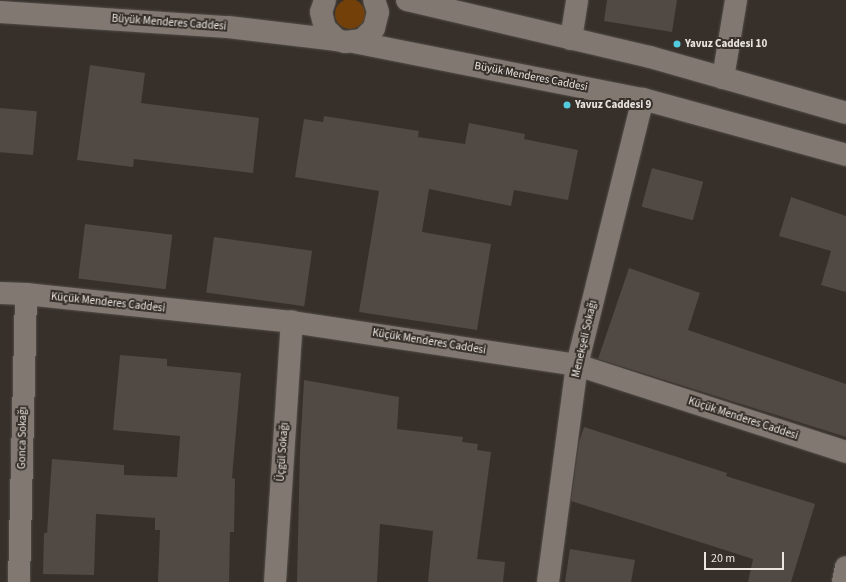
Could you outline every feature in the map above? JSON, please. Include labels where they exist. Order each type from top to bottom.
[{"type":"street","points":[[325,0],[321,12],[322,20],[330,35],[346,41],[362,40],[374,28],[378,12],[374,0]]},
{"type":"street","points":[[407,0],[650,57],[846,113]]},
{"type":"street","points":[[571,39],[577,0]]},
{"type":"street","points":[[723,78],[736,0]]},
{"type":"street","name":"Büyük Menderes Caddesi","points":[[0,12],[228,27],[346,41],[643,99],[846,155]]},
{"type":"street","name":"Menekşeli Sokağı","points":[[548,582],[578,364],[643,99]]},
{"type":"street","name":"Küçük Menderes Caddesi","points":[[0,293],[26,294],[292,322],[578,364],[846,452]]},
{"type":"street","name":"Gonca Sokağı","points":[[19,582],[26,294]]},
{"type":"street","name":"Üçgül Sokağı","points":[[275,582],[292,322]]},
{"type":"street","points":[[843,582],[846,567]]},
{"type":"shaded area","points":[[350,-1],[356,0],[364,8],[364,20],[356,28],[350,29],[344,28],[336,20],[335,14],[336,8],[344,0]]},
{"type":"building","points":[[607,0],[677,0],[672,32],[604,21]]},
{"type":"building","points":[[90,65],[145,73],[141,103],[259,118],[253,173],[134,159],[133,167],[77,160]]},
{"type":"building","points":[[0,108],[37,111],[33,155],[0,152]]},
{"type":"building","points":[[324,116],[419,131],[418,137],[465,144],[469,123],[525,134],[524,139],[578,150],[568,200],[514,190],[511,206],[429,189],[422,232],[491,244],[477,330],[359,312],[379,191],[295,177],[304,119],[323,122]]},
{"type":"building","points":[[652,168],[703,182],[693,220],[642,207]]},
{"type":"building","points":[[791,197],[846,216],[846,292],[821,285],[831,251],[779,236]]},
{"type":"building","points":[[85,224],[172,235],[166,289],[78,279]]},
{"type":"building","points":[[214,237],[312,251],[304,306],[206,292]]},
{"type":"building","points":[[629,268],[700,293],[688,330],[846,384],[846,437],[598,359]]},
{"type":"building","points":[[120,355],[167,359],[167,366],[241,373],[232,478],[235,479],[234,532],[230,532],[229,582],[158,582],[160,530],[155,530],[155,518],[96,514],[94,575],[43,574],[44,533],[47,533],[52,459],[124,465],[124,475],[177,477],[180,436],[113,430]]},
{"type":"building","points":[[304,380],[399,397],[397,429],[463,437],[462,442],[478,444],[477,450],[491,452],[477,559],[505,562],[503,582],[428,582],[433,531],[380,524],[377,582],[297,582],[300,451]]},
{"type":"building","points":[[584,427],[727,473],[726,476],[815,504],[791,582],[748,582],[753,559],[571,501],[579,442]]},
{"type":"building","points":[[570,549],[635,560],[631,582],[565,582]]},
{"type":"place","name":"Yavuz Caddesi 10","points":[[677,44]]},
{"type":"place","name":"Yavuz Caddesi 9","points":[[567,105]]}]
